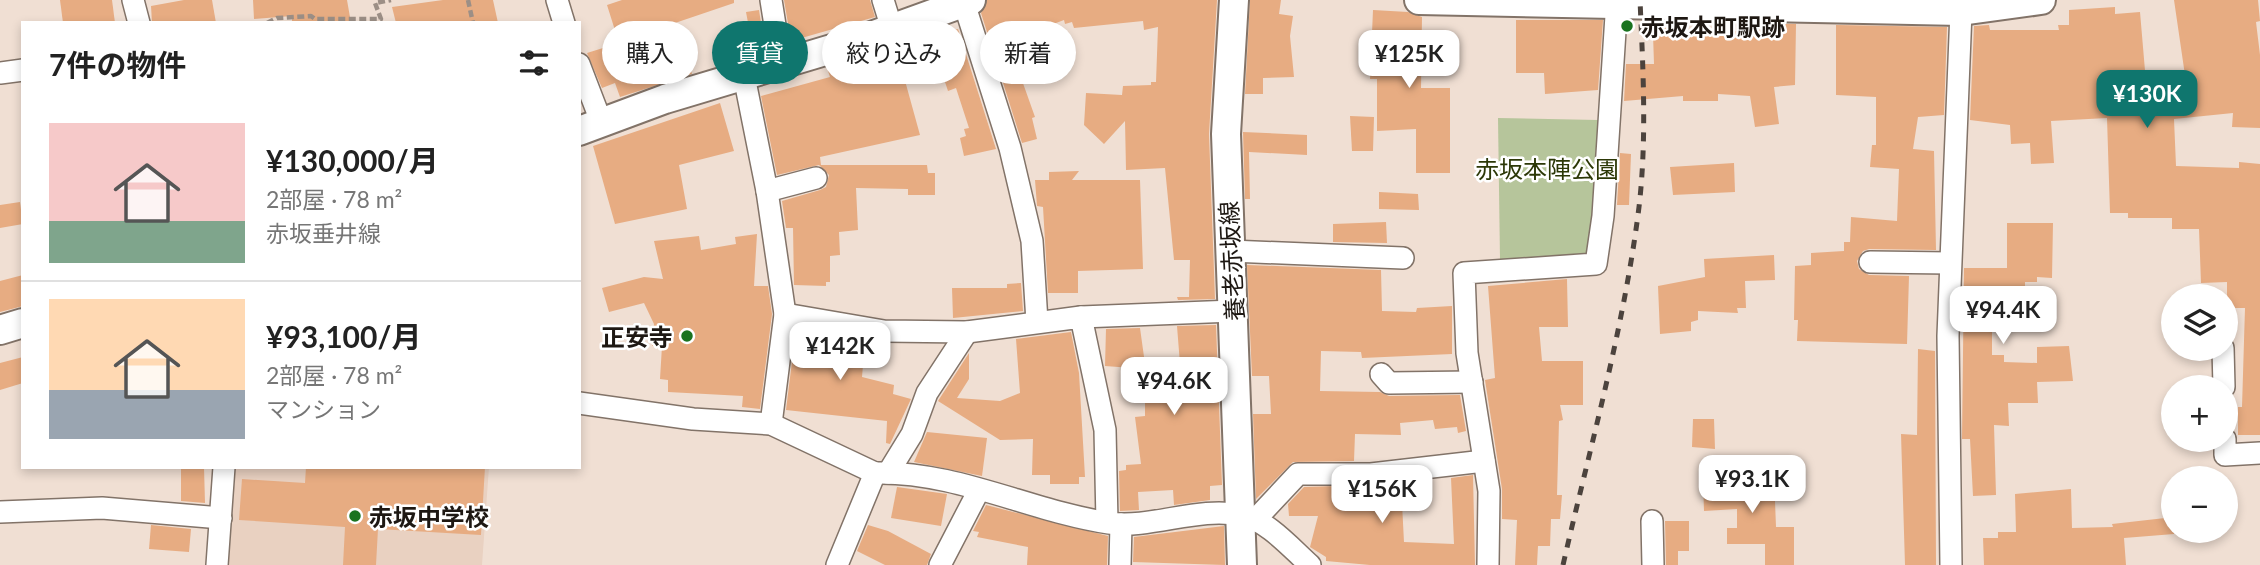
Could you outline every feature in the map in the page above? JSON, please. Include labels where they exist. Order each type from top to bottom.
[{"type":"main road","name":"養老赤坂線","points":[[1234,0],[1226,134],[1234,311],[1248,518],[1242,565]]},
{"type":"main road","points":[[1419,0],[1971,7],[2041,0]]},
{"type":"main road","points":[[915,21],[968,2]]},
{"type":"main road","points":[[590,128],[665,99],[717,84]]},
{"type":"main road","points":[[0,330],[21,324]]},
{"type":"street","points":[[133,0],[138,21]]},
{"type":"street","points":[[557,0],[563,21]]},
{"type":"street","points":[[771,0],[774,21]]},
{"type":"street","points":[[883,0],[890,21]]},
{"type":"street","points":[[968,2],[1010,148],[1032,241],[1037,322]]},
{"type":"street","points":[[1488,565],[1489,491],[1467,353],[1465,273],[1596,264],[1603,216],[1617,2]]},
{"type":"street","points":[[1951,565],[1950,263],[1971,7]]},
{"type":"street","points":[[0,73],[21,69]]},
{"type":"street","points":[[581,76],[590,128]]},
{"type":"street","points":[[746,84],[767,191],[785,314],[771,424]]},
{"type":"street","points":[[767,191],[816,178]]},
{"type":"street","points":[[1231,251],[1403,258]]},
{"type":"street","points":[[1870,262],[1950,263]]},
{"type":"street","points":[[785,314],[884,331],[967,332],[1081,317],[1234,311]]},
{"type":"street","points":[[1081,317],[1105,429],[1119,565]]},
{"type":"street","points":[[837,565],[882,473],[912,434],[927,393],[967,332]]},
{"type":"street","points":[[1381,374],[1389,383],[1472,382]]},
{"type":"street","points":[[581,403],[693,419],[771,424],[882,473],[937,477],[1114,523],[1201,514],[1248,518],[1279,537],[1310,565]]},
{"type":"street","points":[[2225,452],[2225,455],[2260,453]]},
{"type":"street","points":[[1248,518],[1298,474],[1371,474],[1484,461]]},
{"type":"street","points":[[217,565],[224,469]]},
{"type":"street","points":[[940,565],[979,490]]},
{"type":"street","points":[[0,512],[102,508],[221,518]]},
{"type":"street","points":[[1652,521],[1653,565]]},
{"type":"path","points":[[271,21],[277,18],[311,16],[315,19],[381,21],[375,3],[391,0]]},
{"type":"path","points":[[468,0],[473,21]]},
{"type":"shaded area","name":"赤坂中学校","points":[[228,469],[489,469],[482,565],[222,565]]},
{"type":"green space","name":"赤坂本陣公園","points":[[1498,118],[1598,120],[1592,255],[1500,260]]},
{"type":"building","points":[[60,0],[112,0],[115,21],[63,21]]},
{"type":"building","points":[[184,0],[212,0],[216,21],[152,21],[151,6]]},
{"type":"building","points":[[253,0],[347,0],[351,21],[292,21],[292,16],[254,19]]},
{"type":"building","points":[[443,0],[493,0],[498,21],[396,21],[392,7]]},
{"type":"building","points":[[622,0],[734,0],[734,3],[681,21],[612,21],[607,5]]},
{"type":"building","points":[[784,0],[870,0],[875,17],[861,21],[822,21],[822,32],[808,36],[808,21],[788,21]]},
{"type":"building","points":[[987,0],[1217,0],[1209,134],[1215,299],[1178,300],[1177,297],[1189,297],[1190,260],[1174,260],[1165,168],[1126,170],[1125,121],[1104,144],[1084,125],[1086,93],[1122,95],[1123,86],[1151,85],[1151,82],[1156,82],[1158,27],[1144,30],[1143,21],[1076,28],[1076,21],[1064,20],[984,21],[981,13]]},
{"type":"building","points":[[1250,0],[1281,0],[1279,14],[1293,16],[1290,36],[1294,77],[1263,78],[1263,94],[1245,94]]},
{"type":"building","points":[[2174,0],[2258,0],[2260,21],[2256,22],[2260,55],[2260,128],[2232,127],[2233,113],[2174,119],[2176,166],[2239,168],[2239,162],[2260,164],[2260,435],[2238,435],[2238,407],[2242,407],[2245,308],[2238,308],[2238,284],[2201,283],[2199,229],[2172,229],[2172,218],[2128,218],[2128,213],[2110,213],[2107,118],[2051,121],[2054,163],[2031,164],[2030,143],[2011,144],[2010,125],[1970,120],[1974,26],[1989,25],[1990,30],[2059,30],[2058,25],[2069,25],[2069,10],[2115,7],[2115,14],[2140,12],[2147,94],[2187,89]]},
{"type":"building","points":[[759,10],[761,21],[748,21],[746,12]]},
{"type":"building","points":[[1373,10],[1408,12],[1422,17],[1421,88],[1450,88],[1450,173],[1416,173],[1416,129],[1377,131],[1377,79],[1370,79]]},
{"type":"building","points":[[1516,20],[1603,20],[1598,90],[1545,94],[1544,73],[1516,73]]},
{"type":"building","points":[[1742,23],[1796,24],[1795,85],[1774,87],[1779,124],[1755,127],[1750,96],[1718,94],[1718,101],[1683,101],[1683,96],[1624,101],[1626,64],[1654,64],[1653,34],[1657,34],[1657,27],[1679,27],[1679,31],[1741,31]]},
{"type":"building","points":[[1836,25],[1947,27],[1944,115],[1918,117],[1913,149],[1934,151],[1936,250],[1869,249],[1863,251],[1857,261],[1859,269],[1869,275],[1909,276],[1907,344],[1797,341],[1798,320],[1794,320],[1795,266],[1811,265],[1811,253],[1844,251],[1844,242],[1850,242],[1851,217],[1897,221],[1899,169],[1870,167],[1872,145],[1876,145],[1876,97],[1836,95]]},
{"type":"building","points":[[602,48],[602,84],[612,84],[602,88],[587,53]]},
{"type":"building","points":[[966,54],[996,149],[964,156],[960,138],[966,136],[964,129],[969,128],[956,88],[948,91],[946,84],[966,84]]},
{"type":"building","points":[[822,79],[822,84],[906,84],[920,135],[820,157],[821,165],[927,165],[928,173],[935,173],[935,195],[908,195],[908,189],[856,188],[858,230],[839,232],[840,255],[830,256],[830,282],[826,282],[826,286],[794,285],[793,228],[786,228],[782,201],[826,187],[829,175],[819,165],[777,175],[761,96]]},
{"type":"building","points":[[615,84],[661,84],[620,97]]},
{"type":"building","points":[[1003,84],[1023,84],[1035,117],[1032,118],[1037,139],[1022,143]]},
{"type":"building","points":[[720,103],[734,151],[679,165],[687,209],[615,224],[593,146]]},
{"type":"building","points":[[1350,116],[1374,117],[1373,151],[1352,151]]},
{"type":"building","points":[[1243,132],[1307,135],[1307,155],[1249,152],[1250,199],[1245,199]]},
{"type":"building","points":[[1620,153],[1631,154],[1629,205],[1617,205]]},
{"type":"building","points":[[1734,163],[1735,192],[1673,195],[1670,167]]},
{"type":"building","points":[[1079,171],[1072,180],[1140,180],[1143,269],[1078,271],[1078,293],[1048,293],[1043,207],[1037,206],[1035,180],[1049,180],[1049,172]]},
{"type":"building","points":[[1379,192],[1418,194],[1419,210],[1379,209]]},
{"type":"building","points":[[20,202],[21,224],[0,228],[0,205]]},
{"type":"building","points":[[1386,222],[1387,243],[1333,242],[1333,224]]},
{"type":"building","points":[[2007,223],[2053,223],[2052,278],[2037,277],[2037,282],[2025,282],[2025,322],[1992,320],[1992,355],[2004,355],[2004,362],[2037,363],[2037,347],[2069,346],[2073,381],[2037,382],[2038,403],[2008,403],[2009,426],[1994,425],[1996,495],[1973,496],[1970,439],[1962,439],[1964,268],[2007,268]]},
{"type":"building","points":[[757,234],[754,286],[768,286],[772,314],[760,409],[742,407],[743,396],[668,392],[668,380],[660,379],[662,346],[652,346],[654,324],[644,303],[609,312],[602,288],[644,277],[663,279],[654,241],[699,236],[701,250],[736,244],[735,237]]},
{"type":"building","points":[[1774,255],[1775,280],[1745,281],[1746,308],[1737,308],[1738,313],[1698,311],[1698,320],[1691,322],[1691,331],[1660,334],[1658,286],[1705,277],[1704,259]]},
{"type":"building","points":[[1247,265],[1381,270],[1382,311],[1416,312],[1417,308],[1452,306],[1452,354],[1362,358],[1361,352],[1321,351],[1320,391],[1380,392],[1389,396],[1460,395],[1466,431],[1458,433],[1457,427],[1435,429],[1433,420],[1400,423],[1401,435],[1355,434],[1354,461],[1293,462],[1256,499],[1253,414],[1271,414],[1269,376],[1252,376]]},
{"type":"building","points":[[21,276],[21,307],[0,312],[0,281]]},
{"type":"building","points":[[1567,279],[1568,327],[1539,327],[1542,361],[1583,361],[1583,405],[1560,405],[1563,420],[1559,421],[1557,495],[1562,495],[1560,519],[1551,519],[1550,546],[1538,546],[1537,565],[1515,565],[1517,520],[1502,519],[1502,489],[1485,380],[1495,378],[1488,286]]},
{"type":"building","points":[[1021,283],[1023,311],[953,318],[952,288],[1007,288],[1007,284]]},
{"type":"building","points":[[1216,325],[1222,485],[1210,486],[1210,500],[1174,505],[1173,490],[1138,492],[1139,510],[1120,511],[1119,471],[1126,470],[1126,465],[1141,464],[1135,417],[1145,416],[1145,369],[1105,366],[1106,329],[1140,328],[1145,364],[1180,364],[1177,326]]},
{"type":"building","points":[[796,329],[865,341],[862,377],[894,385],[893,394],[911,399],[890,444],[886,443],[887,421],[786,410]]},
{"type":"building","points":[[1071,332],[1079,373],[1085,477],[1079,477],[1079,484],[1050,484],[1050,475],[1032,475],[1033,439],[1000,440],[938,401],[969,353],[969,379],[957,398],[1000,401],[1020,393],[1016,339]]},
{"type":"building","points":[[1918,349],[1935,351],[1936,565],[1905,565],[1901,434],[1917,435]]},
{"type":"building","points":[[21,358],[21,384],[0,390],[0,363]]},
{"type":"building","points":[[1693,419],[1714,419],[1715,449],[1692,447]]},
{"type":"building","points":[[927,432],[987,438],[982,476],[914,462]]},
{"type":"building","points":[[181,469],[204,469],[205,503],[181,501]]},
{"type":"building","points":[[306,469],[485,469],[481,535],[378,529],[376,565],[343,565],[345,527],[239,520],[242,479],[305,483]]},
{"type":"building","points":[[1473,475],[1475,565],[1370,565],[1326,561],[1326,557],[1310,547],[1318,516],[1289,516],[1288,504],[1304,487],[1401,484],[1404,542],[1454,544],[1451,478]]},
{"type":"building","points":[[1774,475],[1776,527],[1794,527],[1794,565],[1765,565],[1765,544],[1727,544],[1727,528],[1737,528],[1737,509],[1704,511],[1703,479]]},
{"type":"building","points":[[897,487],[947,494],[941,526],[891,518]]},
{"type":"building","points":[[2071,489],[2072,528],[2113,527],[2112,524],[2161,518],[2161,535],[2124,538],[2126,565],[1984,565],[1983,538],[1998,538],[1998,532],[2016,532],[2015,494]]},
{"type":"building","points":[[986,505],[1108,536],[1107,565],[1027,565],[1028,547],[977,537],[979,532],[973,531]]},
{"type":"building","points":[[1665,521],[1689,521],[1689,551],[1678,551],[1678,565],[1666,565]]},
{"type":"building","points":[[151,525],[191,529],[189,552],[149,549]]},
{"type":"building","points":[[868,525],[888,531],[931,554],[927,565],[885,565],[857,551]]},
{"type":"building","points":[[1224,526],[1225,565],[1133,562],[1134,537]]},
{"type":"railway","points":[[1563,565],[1606,387],[1633,252],[1644,130],[1640,0]]},
{"type":"place","name":"赤坂本町駅跡","points":[[1627,26]]},
{"type":"place","name":"正安寺","points":[[687,336]]},
{"type":"place","name":"赤坂中学校","points":[[355,516]]}]
